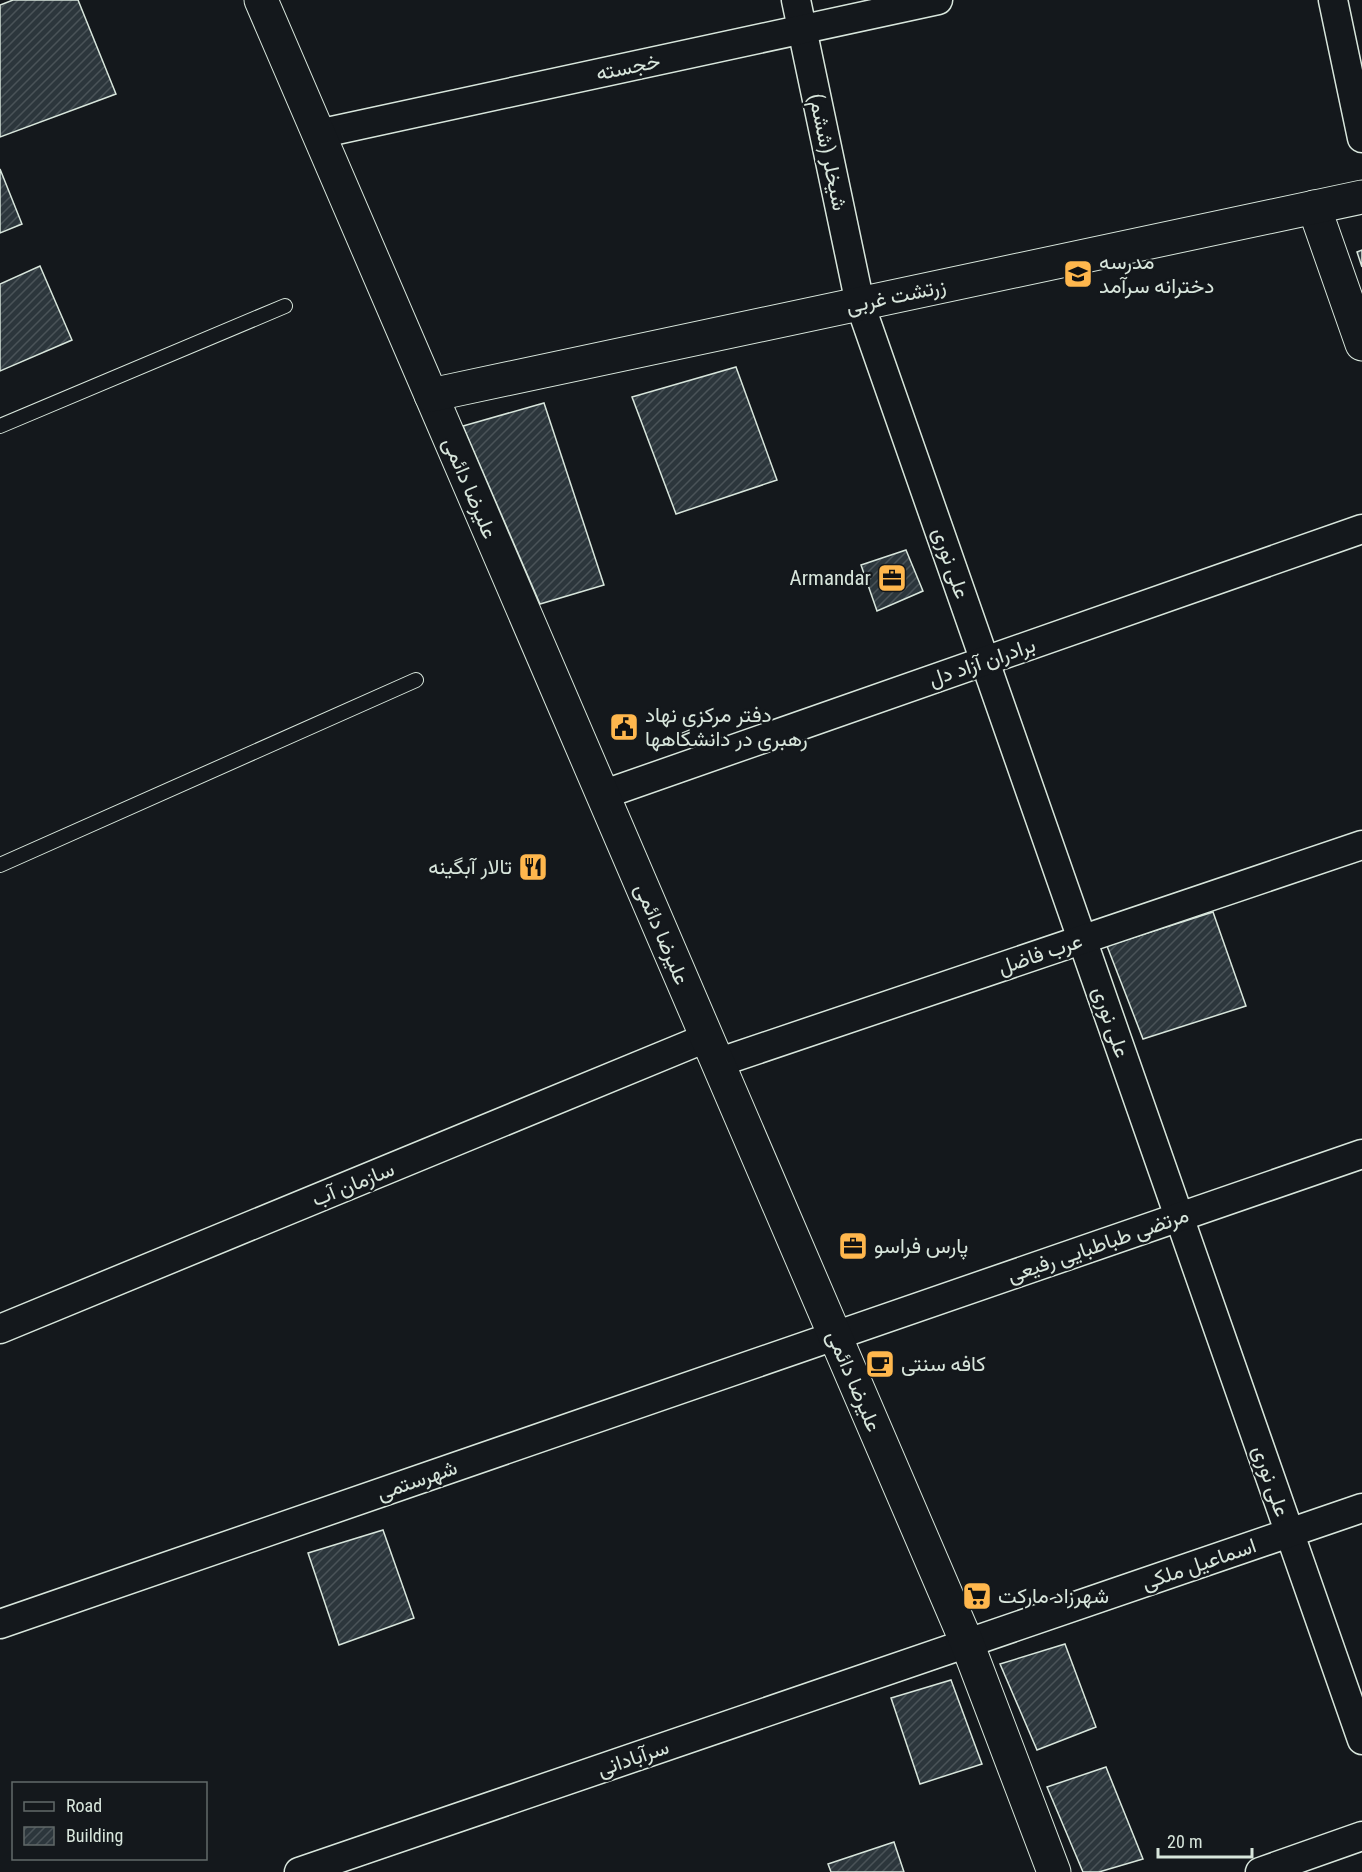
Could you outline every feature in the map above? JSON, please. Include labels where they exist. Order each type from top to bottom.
[{"type":"street","name":"علیرضا دائمی","points":[[261,0],[967,1643],[1054,1872]]},
{"type":"street","name":"شیخلر (ششم)","points":[[796,0],[860,304]]},
{"type":"street","name":"خجسته","points":[[318,134],[938,0]]},
{"type":"street","points":[[1333,0],[1362,138]]},
{"type":"street","name":"زرتشت غربی","points":[[431,395],[1362,197]]},
{"type":"street","points":[[1314,207],[1362,344]]},
{"type":"street","name":"علی نوری","points":[[860,304],[1362,1740]]},
{"type":"street","name":"برادران آزاد دل","points":[[602,795],[1362,529]]},
{"type":"street","name":"عرب فاضل","points":[[712,1050],[1083,939],[1362,845]]},
{"type":"street","name":"سازمان آب","points":[[0,1329],[712,1050]]},
{"type":"street","name":"مرتضی طباطبایی رفیعی","points":[[835,1336],[1362,1154]]},
{"type":"street","name":"شهرستمی","points":[[0,1624],[835,1336]]},
{"type":"street","name":"اسماعیل ملکی","points":[[967,1643],[1362,1508]]},
{"type":"street","name":"سرآبادانی","points":[[299,1872],[967,1643]]},
{"type":"street","points":[[1260,1872],[1362,1836]]},
{"type":"lane","points":[[0,426],[285,306]]},
{"type":"lane","points":[[0,865],[416,680]]},
{"type":"building","points":[[13,0],[78,0],[116,94],[0,137],[0,5]]},
{"type":"building","points":[[0,169],[22,224],[0,233]]},
{"type":"building","points":[[1362,250],[1362,267],[1357,252]]},
{"type":"building","points":[[40,266],[72,340],[0,371],[0,284]]},
{"type":"building","points":[[736,367],[777,480],[676,514],[632,397]]},
{"type":"building","points":[[544,403],[604,585],[540,604],[463,426]]},
{"type":"building","name":"Armandar","points":[[906,550],[923,591],[877,611],[861,565]]},
{"type":"building","points":[[1213,912],[1246,1006],[1143,1039],[1107,946]]},
{"type":"building","points":[[383,1530],[414,1618],[339,1645],[308,1553]]},
{"type":"building","points":[[1065,1644],[1096,1727],[1037,1750],[1000,1664]]},
{"type":"building","points":[[951,1680],[982,1764],[920,1784],[891,1698]]},
{"type":"building","points":[[1106,1767],[1143,1859],[1099,1872],[1083,1872],[1047,1787]]},
{"type":"building","points":[[894,1842],[904,1872],[831,1872],[828,1864]]},
{"type":"place","name":"مدرسه دخترانه سرآمد","points":[[1078,274]]},
{"type":"place","name":"Armandar","points":[[892,578]]},
{"type":"place","name":"دفتر مرکزی نهاد رهبری در دانشگاهها","points":[[624,727]]},
{"type":"place","name":"تالار آبگینه","points":[[533,867]]},
{"type":"place","name":"پارس فراسو","points":[[853,1246]]},
{"type":"place","name":"کافه سنتی","points":[[880,1364]]},
{"type":"place","name":"شهرزاد مارکت","points":[[977,1596]]}]
